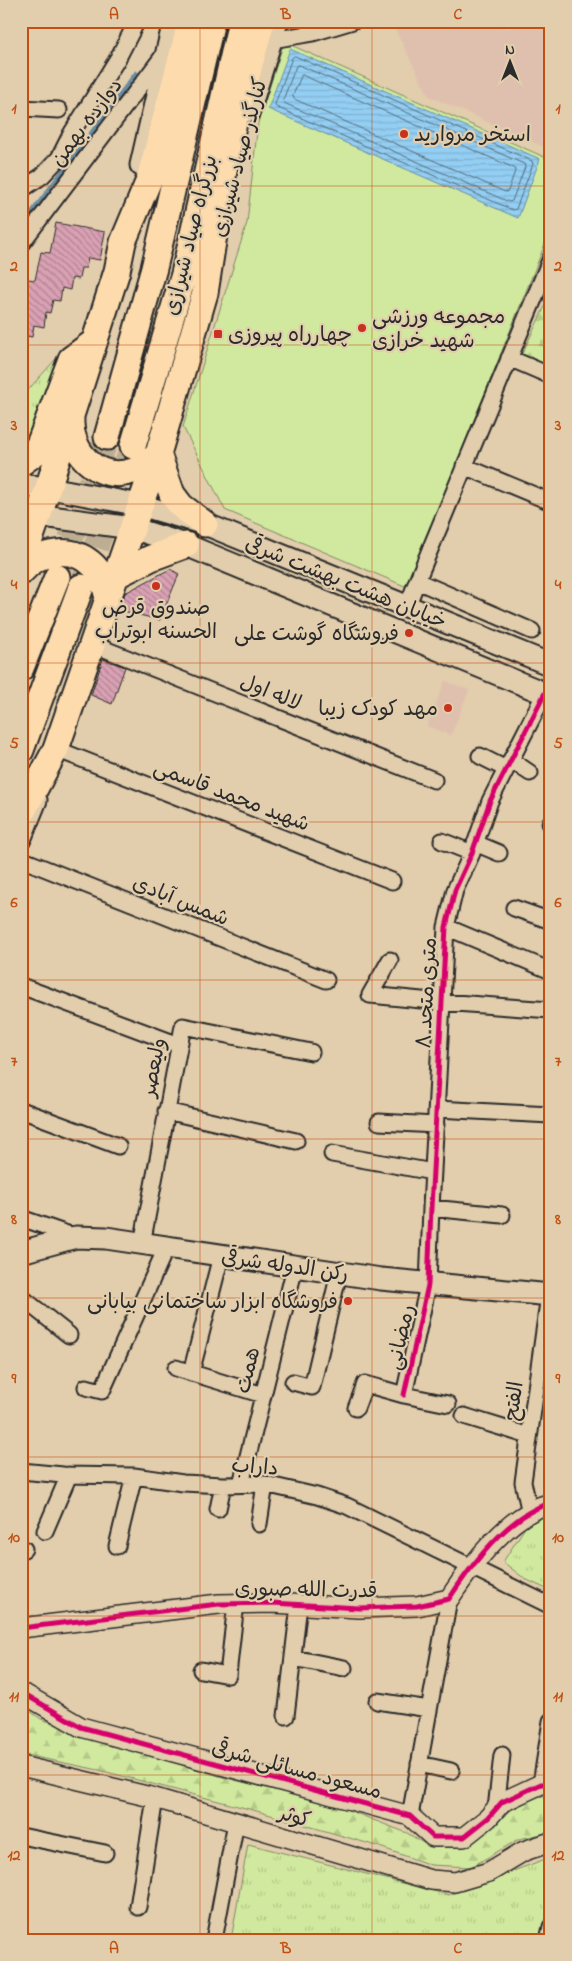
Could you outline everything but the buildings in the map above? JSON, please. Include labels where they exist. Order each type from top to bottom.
[{"type":"highway","points":[[21,565],[30,514],[48,488],[117,272],[123,242],[148,180],[191,21]]},
{"type":"highway","name":"بزرگراه صیاد شیرازی","points":[[107,437],[154,268],[212,21]]},
{"type":"highway","name":"بزرگراه صیاد شیرازی","points":[[133,446],[184,274],[241,21]]},
{"type":"highway","points":[[21,815],[56,748],[158,454],[206,294],[228,145],[270,28]]},
{"type":"highway","points":[[21,464],[35,453],[71,359],[94,342]]},
{"type":"highway","points":[[72,414],[70,430],[75,446],[85,459],[98,469],[114,473],[131,472],[146,466],[158,454]]},
{"type":"highway","points":[[158,454],[165,476],[180,506],[205,524]]},
{"type":"highway","points":[[117,575],[151,558],[186,545]]},
{"type":"highway","points":[[21,572],[29,562],[45,554],[62,552],[80,556],[94,567],[104,581],[108,598]]},
{"type":"highway","points":[[21,668],[57,577]]},
{"type":"highway","points":[[21,750],[81,587]]},
{"type":"main road","points":[[123,242],[174,21]]},
{"type":"main road","points":[[21,485],[48,488],[136,516]]},
{"type":"main road","points":[[30,514],[136,516]]},
{"type":"main road","name":"خیابان هشت بهشت شرقی","points":[[136,516],[205,524],[551,665]]},
{"type":"main road","name":"خیابان هشت بهشت شرقی","points":[[136,516],[186,545],[548,695]]},
{"type":"main road","points":[[21,837],[56,748]]},
{"type":"main road","name":"رکن الدوله شرقی","points":[[21,1252],[76,1237],[106,1238],[428,1285],[550,1295]]},
{"type":"street","name":"دوازده بهمن","points":[[21,190],[42,176],[59,158],[71,134],[118,58],[137,21]]},
{"type":"street","points":[[270,28],[313,33],[353,21]]},
{"type":"street","name":"دوازده بهمن","points":[[21,244],[168,50]]},
{"type":"street","points":[[21,108],[59,110]]},
{"type":"street","points":[[408,606],[416,581],[551,258]]},
{"type":"street","points":[[509,358],[551,376]]},
{"type":"street","points":[[464,466],[551,502]]},
{"type":"street","points":[[416,581],[532,631]]},
{"type":"street","name":"لاله اول","points":[[92,644],[434,780]]},
{"type":"street","name":"۸ متری متحد","points":[[428,1285],[446,927],[455,890],[490,801],[508,764],[548,695]]},
{"type":"street","name":"شهید محمد قاسمی","points":[[56,748],[392,881]]},
{"type":"street","points":[[480,756],[530,773]]},
{"type":"street","points":[[442,841],[499,854]]},
{"type":"street","name":"شمس آبادی","points":[[21,860],[326,980]]},
{"type":"street","points":[[514,908],[551,921]]},
{"type":"street","points":[[446,927],[551,971]]},
{"type":"street","points":[[390,960],[370,995],[551,1010]]},
{"type":"street","points":[[21,986],[179,1045]]},
{"type":"street","name":"ولیعصر","points":[[142,1244],[183,1026],[311,1052]]},
{"type":"street","points":[[437,1109],[551,1115]]},
{"type":"street","points":[[21,1110],[118,1146]]},
{"type":"street","points":[[166,1112],[296,1141]]},
{"type":"street","points":[[379,1122],[436,1125]]},
{"type":"street","points":[[332,1154],[433,1172]]},
{"type":"street","points":[[431,1208],[502,1215]]},
{"type":"street","points":[[21,1218],[76,1237]]},
{"type":"street","points":[[86,1387],[102,1391],[166,1248]]},
{"type":"street","points":[[191,1372],[221,1256]]},
{"type":"street","name":"همت","points":[[240,1484],[295,1267]]},
{"type":"street","points":[[293,1382],[312,1387],[340,1273]]},
{"type":"street","name":"رمضانی","points":[[404,1395],[428,1285]]},
{"type":"street","name":"الفتح","points":[[530,1513],[523,1482],[529,1436],[545,1361],[550,1295]]},
{"type":"street","points":[[21,1297],[69,1335]]},
{"type":"street","points":[[176,1368],[263,1395]]},
{"type":"street","points":[[356,1408],[365,1384],[404,1395],[448,1404]]},
{"type":"street","points":[[464,1416],[529,1436]]},
{"type":"street","name":"داراب","points":[[21,1471],[70,1475],[134,1476],[183,1483],[222,1485],[265,1484],[317,1496],[347,1506],[470,1568],[551,1606]]},
{"type":"street","points":[[45,1531],[70,1475]]},
{"type":"street","points":[[117,1546],[134,1476]]},
{"type":"street","points":[[259,1524],[265,1484]]},
{"type":"street","points":[[218,1509],[222,1485]]},
{"type":"street","points":[[410,1816],[449,1598],[470,1568],[506,1528],[542,1506],[551,1503]]},
{"type":"street","name":"قدرت الله صبوری","points":[[21,1628],[219,1604],[298,1605],[343,1608],[417,1606],[449,1598]]},
{"type":"street","points":[[201,1670],[228,1675],[236,1603]]},
{"type":"street","points":[[286,1716],[298,1605]]},
{"type":"street","points":[[293,1658],[344,1668]]},
{"type":"street","name":"مسعود مسائلی شرقی","points":[[21,1695],[26,1695],[81,1727],[410,1816],[433,1837],[464,1837],[502,1802],[546,1784]]},
{"type":"street","points":[[377,1701],[429,1709]]},
{"type":"street","points":[[546,1784],[551,1721]]},
{"type":"street","points":[[496,1809],[502,1755]]},
{"type":"street","points":[[419,1764],[451,1771]]},
{"type":"street","name":"کوثر","points":[[21,1766],[155,1798],[432,1880],[455,1882],[489,1872],[524,1851],[551,1842]]},
{"type":"street","points":[[138,1907],[155,1798]]},
{"type":"street","points":[[214,1940],[236,1822]]},
{"type":"street","points":[[21,1836],[105,1853]]},
{"type":"street","points":[[548,1940],[551,1927]]},
{"type":"shaded area","points":[[413,21],[485,21],[509,28],[510,21],[551,21],[551,150],[429,96],[395,29]]},
{"type":"shaded area","name":"مهد کودک زیبا","points":[[445,681],[469,690],[451,735],[427,726]]},
{"type":"green space","name":"مجموعه ورزشی شهید خرازی","points":[[284,42],[551,160],[551,229],[407,587],[225,510],[183,427],[247,223],[258,123]]},
{"type":"green space","points":[[551,294],[551,367],[522,354]]},
{"type":"green space","points":[[71,342],[71,352],[21,457],[21,398]]},
{"type":"green space","points":[[551,1510],[551,1591],[525,1579],[503,1562],[531,1518]]},
{"type":"green space","points":[[21,1705],[41,1719],[119,1746],[226,1778],[335,1805],[407,1833],[428,1846],[463,1846],[483,1833],[506,1813],[535,1797],[551,1795],[551,1832],[519,1839],[471,1867],[431,1865],[377,1846],[257,1811],[99,1770],[21,1754]]},
{"type":"green space","points":[[248,1844],[449,1895],[551,1857],[551,1914],[545,1940],[231,1940]]},
{"type":"water","name":"استخر مروارید","points":[[290,49],[540,159],[518,218],[268,109]]},
{"type":"waterway","points":[[21,227],[136,73]]},
{"type":"tunnel","points":[[58,574],[107,437]]},
{"type":"tunnel","points":[[83,582],[133,446]]},
{"type":"cycle path","points":[[404,1395],[428,1285],[446,927],[455,890],[472,853],[490,801],[545,693]]},
{"type":"cycle path","points":[[21,1628],[219,1604],[272,1603],[359,1608],[417,1606],[449,1599],[480,1556],[506,1529],[536,1509],[551,1503]]},
{"type":"cycle path","points":[[21,1695],[26,1695],[81,1727],[410,1816],[433,1837],[464,1837],[488,1818],[502,1802],[541,1784],[551,1784]]},
{"type":"place","name":"استخر مروارید","points":[[404,134]]},
{"type":"place","name":"مجموعه ورزشی شهید خرازی","points":[[362,328]]},
{"type":"place","name":"چهارراه پیروزی","points":[[218,334]]},
{"type":"place","name":"صندوق قرض الحسنه ابوتراب","points":[[156,586]]},
{"type":"place","name":"فروشگاه گوشت علی","points":[[409,633]]},
{"type":"place","name":"مهد کودک زیبا","points":[[448,708]]},
{"type":"place","name":"فروشگاه ابزار ساختمانی بیابانی","points":[[348,1301]]}]
